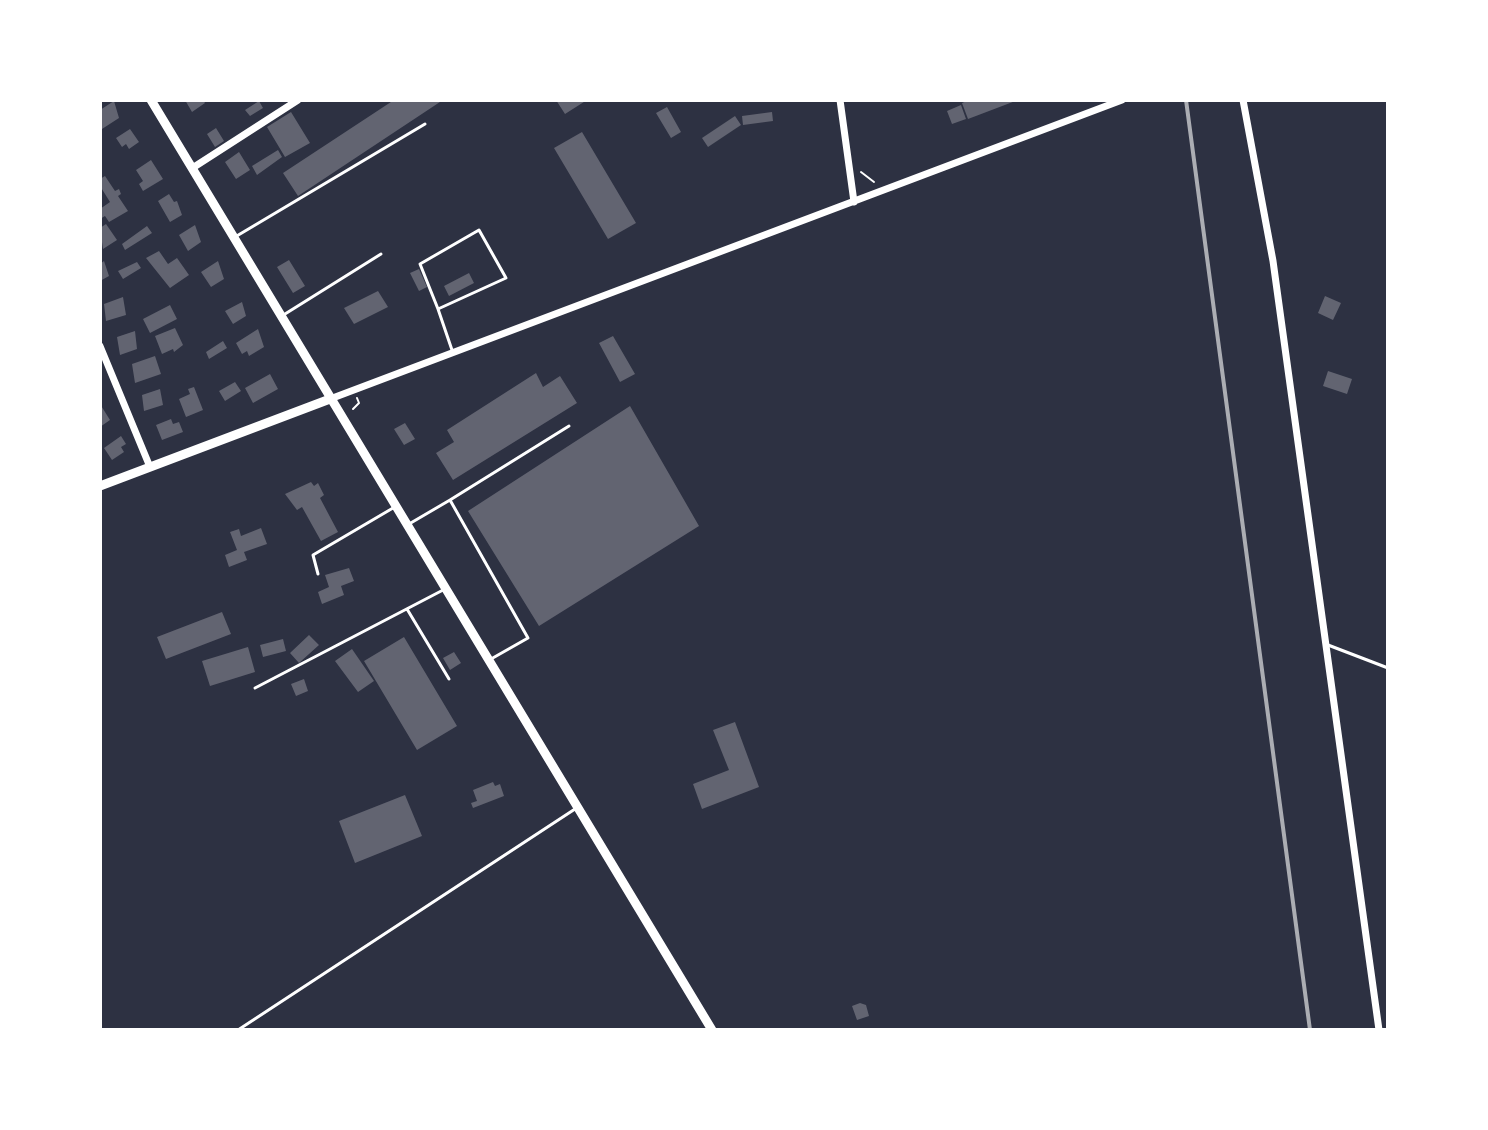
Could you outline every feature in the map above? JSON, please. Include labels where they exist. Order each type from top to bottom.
[{"type":"street","points":[[151,100],[194,167],[575,809],[712,1030]]},
{"type":"street","points":[[194,167],[298,100]]},
{"type":"street","points":[[840,100],[854,202]]},
{"type":"street","points":[[100,486],[1122,100]]},
{"type":"street","points":[[1243,100],[1273,261],[1296,446],[1327,644],[1379,1030]]},
{"type":"street","points":[[100,346],[150,467]]},
{"type":"lane","points":[[235,237],[425,124]]},
{"type":"lane","points":[[438,309],[506,278],[479,230],[420,264],[453,353]]},
{"type":"lane","points":[[281,316],[381,254]]},
{"type":"lane","points":[[407,525],[569,426]]},
{"type":"lane","points":[[450,500],[528,638],[488,661]]},
{"type":"lane","points":[[318,574],[313,555],[395,507]]},
{"type":"lane","points":[[255,688],[445,589]]},
{"type":"lane","points":[[407,609],[449,679]]},
{"type":"lane","points":[[1327,644],[1388,668]]},
{"type":"lane","points":[[238,1030],[575,809]]},
{"type":"path","points":[[858,162],[863,177],[883,182]]},
{"type":"building","points":[[185,100],[203,100],[205,103],[192,112]]},
{"type":"building","points":[[394,100],[443,100],[298,196],[283,173]]},
{"type":"building","points":[[556,100],[587,100],[565,114]]},
{"type":"building","points":[[969,100],[1018,100],[968,119],[962,103]]},
{"type":"building","points":[[114,101],[119,118],[102,129],[100,110]]},
{"type":"building","points":[[259,101],[263,108],[250,116],[245,110]]},
{"type":"building","points":[[961,105],[966,119],[952,124],[947,111]]},
{"type":"building","points":[[667,107],[681,132],[671,138],[656,113]]},
{"type":"building","points":[[291,112],[310,143],[285,157],[267,127]]},
{"type":"building","points":[[772,112],[773,121],[743,125],[742,116]]},
{"type":"building","points":[[735,116],[741,125],[708,147],[702,138]]},
{"type":"building","points":[[216,128],[224,141],[215,147],[207,134]]},
{"type":"building","points":[[130,129],[139,142],[129,149],[126,144],[122,147],[116,138]]},
{"type":"building","points":[[582,132],[636,223],[608,239],[554,148]]},
{"type":"building","points":[[278,150],[282,157],[257,175],[252,166]]},
{"type":"building","points":[[239,152],[250,170],[236,179],[225,162]]},
{"type":"building","points":[[151,160],[163,179],[143,191],[139,184],[143,181],[136,170]]},
{"type":"building","points":[[105,176],[115,191],[119,189],[121,194],[118,196],[128,211],[109,222],[105,216],[100,219],[100,209],[110,202],[100,186],[100,179]]},
{"type":"building","points":[[169,194],[174,202],[177,201],[182,215],[170,222],[158,201]]},
{"type":"building","points":[[106,224],[117,240],[103,249],[100,228]]},
{"type":"building","points":[[195,225],[201,242],[188,251],[179,235]]},
{"type":"building","points":[[147,226],[152,233],[125,250],[122,244]]},
{"type":"building","points":[[159,251],[168,264],[177,258],[189,275],[170,288],[146,258]]},
{"type":"building","points":[[289,260],[305,286],[293,293],[277,267]]},
{"type":"building","points":[[104,261],[109,276],[100,281],[100,264]]},
{"type":"building","points":[[218,261],[224,279],[211,287],[201,272]]},
{"type":"building","points":[[137,262],[141,268],[123,279],[118,271]]},
{"type":"building","points":[[419,269],[427,287],[419,291],[410,273]]},
{"type":"building","points":[[469,273],[474,283],[449,296],[444,286]]},
{"type":"building","points":[[378,291],[388,307],[354,324],[344,308]]},
{"type":"building","points":[[1325,296],[1341,303],[1333,320],[1318,313]]},
{"type":"building","points":[[123,297],[126,315],[106,321],[104,304]]},
{"type":"building","points":[[242,302],[246,316],[233,324],[225,311]]},
{"type":"building","points":[[170,305],[177,319],[150,333],[143,319]]},
{"type":"building","points":[[175,328],[183,345],[174,352],[173,349],[162,354],[155,336]]},
{"type":"building","points":[[258,329],[264,347],[249,356],[247,351],[242,354],[236,343]]},
{"type":"building","points":[[135,331],[137,349],[120,355],[117,337]]},
{"type":"building","points":[[613,336],[635,374],[620,382],[599,343]]},
{"type":"building","points":[[223,341],[227,348],[209,359],[206,352]]},
{"type":"building","points":[[155,356],[161,374],[135,383],[132,364]]},
{"type":"building","points":[[1328,371],[1352,379],[1347,394],[1323,386]]},
{"type":"building","points":[[536,373],[543,387],[560,376],[577,403],[453,480],[436,453],[454,442],[447,430]]},
{"type":"building","points":[[270,374],[278,389],[253,403],[245,388]]},
{"type":"building","points":[[235,382],[241,391],[225,401],[219,391]]},
{"type":"building","points":[[194,387],[203,410],[186,417],[179,399],[190,394],[188,389]]},
{"type":"building","points":[[160,389],[163,405],[144,411],[142,395]]},
{"type":"building","points":[[100,404],[110,420],[100,427]]},
{"type":"building","points":[[630,406],[699,526],[539,626],[468,511]]},
{"type":"building","points":[[171,419],[173,424],[179,422],[183,432],[162,440],[156,425]]},
{"type":"building","points":[[405,423],[415,439],[404,445],[394,429]]},
{"type":"building","points":[[121,436],[126,444],[121,447],[124,452],[112,460],[104,448]]},
{"type":"building","points":[[311,482],[314,486],[318,483],[324,495],[320,498],[338,532],[321,541],[302,507],[297,510],[285,494]]},
{"type":"building","points":[[261,528],[267,544],[244,552],[247,560],[229,567],[225,555],[237,550],[230,532],[239,529],[241,536]]},
{"type":"building","points":[[349,568],[354,581],[341,586],[344,595],[322,604],[318,592],[329,587],[325,575]]},
{"type":"building","points":[[222,612],[231,634],[166,659],[157,637]]},
{"type":"building","points":[[309,635],[319,645],[299,663],[290,653]]},
{"type":"building","points":[[404,637],[457,726],[417,750],[364,661]]},
{"type":"building","points":[[283,639],[286,651],[263,657],[260,645]]},
{"type":"building","points":[[248,647],[255,672],[210,686],[202,661]]},
{"type":"building","points":[[352,649],[374,681],[358,692],[335,661]]},
{"type":"building","points":[[454,652],[461,663],[450,670],[443,658]]},
{"type":"building","points":[[304,679],[308,691],[296,696],[291,684]]},
{"type":"building","points":[[735,722],[759,787],[702,809],[693,784],[729,770],[713,730]]},
{"type":"building","points":[[493,782],[495,786],[500,784],[504,796],[473,808],[471,803],[477,801],[473,790]]},
{"type":"building","points":[[405,795],[422,836],[355,863],[339,821]]},
{"type":"building","points":[[860,1003],[866,1005],[869,1016],[857,1020],[852,1006]]},
{"type":"railway","points":[[1186,100],[1310,1030]]}]
